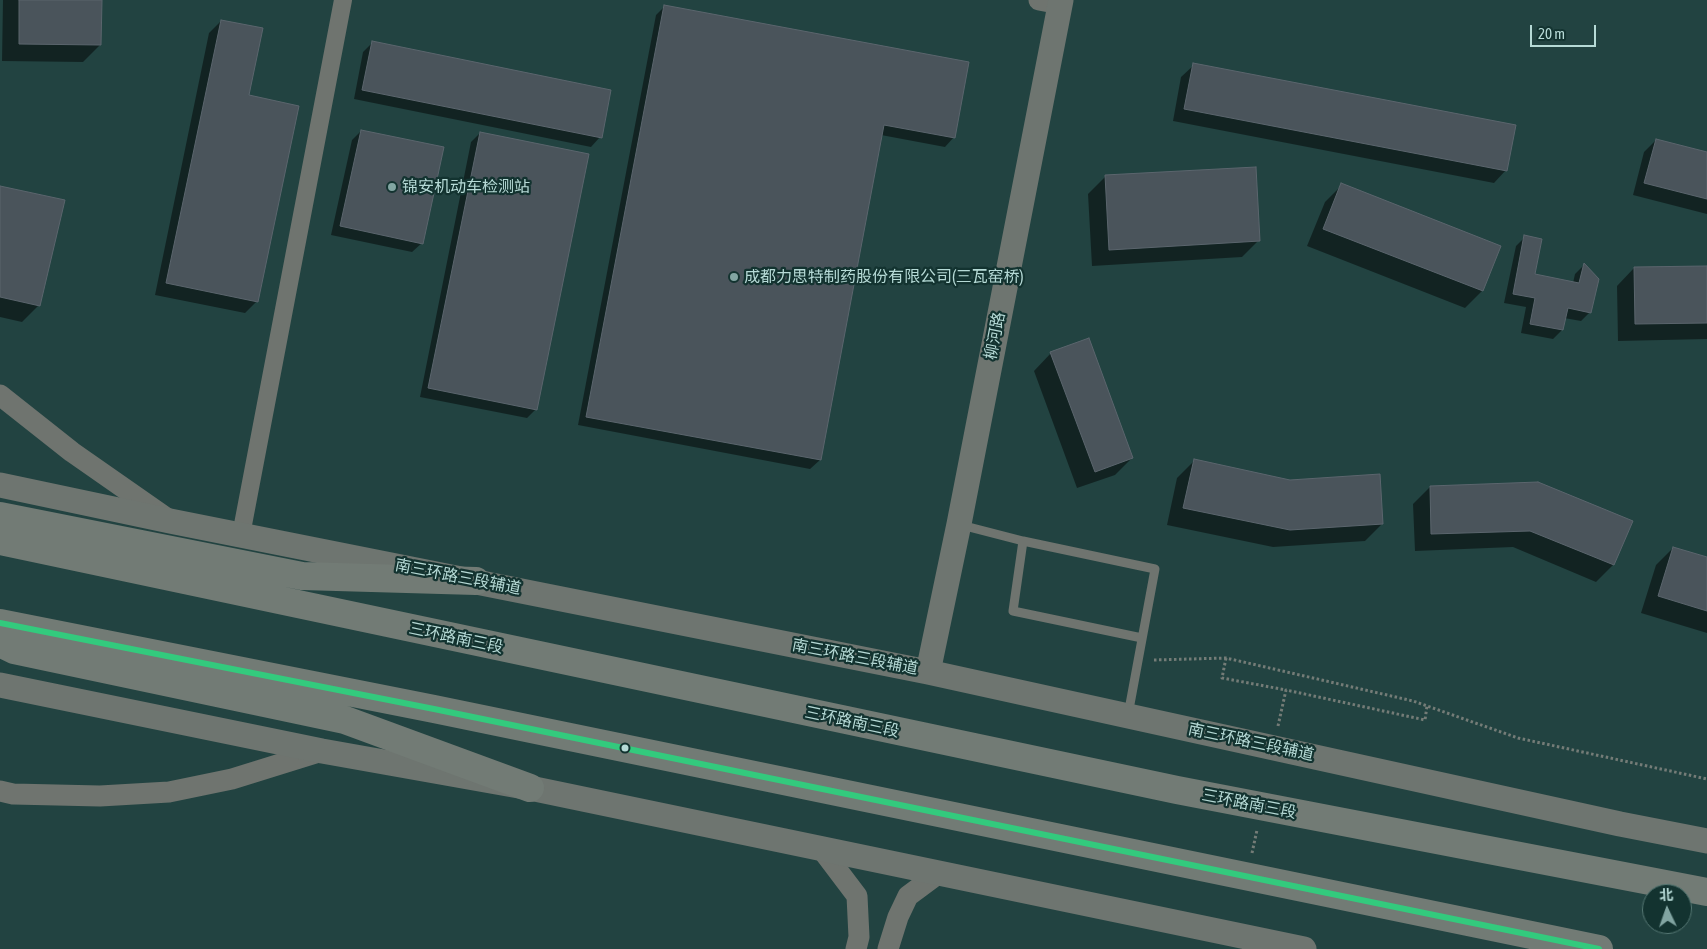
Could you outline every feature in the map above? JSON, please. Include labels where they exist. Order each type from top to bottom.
[{"type":"highway","points":[[0,516],[302,576],[476,581]]},
{"type":"highway","name":"三环路南三段","points":[[0,542],[1177,790],[1707,892]]},
{"type":"highway","points":[[0,623],[424,707],[1599,949]]},
{"type":"highway","points":[[0,643],[14,650],[345,720],[530,788]]},
{"type":"main road","name":"柳河路","points":[[928,672],[959,524],[1053,1]]},
{"type":"main road","name":"南三环路三段辅道","points":[[0,485],[170,521],[928,672],[1620,824],[1707,841]]},
{"type":"main road","points":[[0,685],[322,751],[530,788],[823,851],[939,873],[1304,949]]},
{"type":"street","points":[[241,535],[343,0]]},
{"type":"street","points":[[0,395],[72,452],[170,521]]},
{"type":"street","points":[[0,791],[13,794],[100,796],[168,792],[232,779],[322,751]]},
{"type":"street","points":[[823,851],[857,896],[859,937],[856,949]]},
{"type":"street","points":[[888,949],[898,917],[908,896],[939,873]]},
{"type":"lane","points":[[959,524],[1023,541],[1155,569],[1128,715]]},
{"type":"lane","points":[[1023,541],[1013,611],[1142,638]]},
{"type":"path","points":[[1226,658],[1222,678],[1425,720],[1427,706]]},
{"type":"path","points":[[1138,660],[1226,658],[1427,706],[1518,738],[1707,779]]},
{"type":"path","points":[[1278,728],[1286,690]]},
{"type":"path","points":[[1250,863],[1258,824]]},
{"type":"building","points":[[19,0],[102,0],[101,45],[19,44]]},
{"type":"building","name":"成都力思特制药股份有限公司(三瓦窑桥)","points":[[664,5],[969,62],[955,138],[884,125],[821,460],[586,417]]},
{"type":"building","points":[[221,20],[263,28],[249,95],[299,106],[258,302],[166,283]]},
{"type":"building","points":[[372,41],[611,90],[602,138],[362,90]]},
{"type":"building","points":[[1193,63],[1516,125],[1507,171],[1184,109]]},
{"type":"building","name":"锦安机动车检测站","points":[[361,130],[444,147],[423,244],[340,226]]},
{"type":"building","points":[[480,132],[589,154],[537,410],[428,388]]},
{"type":"building","points":[[1656,139],[1707,152],[1707,199],[1644,183]]},
{"type":"building","points":[[1256,167],[1260,241],[1109,250],[1105,175]]},
{"type":"building","points":[[1341,183],[1501,246],[1483,291],[1323,229]]},
{"type":"building","points":[[0,186],[65,200],[40,306],[0,297]]},
{"type":"building","points":[[1524,235],[1542,239],[1535,274],[1579,283],[1584,263],[1599,279],[1591,313],[1568,308],[1563,330],[1530,324],[1535,298],[1513,294]]},
{"type":"building","points":[[1707,266],[1707,323],[1635,324],[1634,267]]},
{"type":"building","points":[[1089,338],[1133,458],[1095,472],[1050,352]]},
{"type":"building","points":[[1194,459],[1290,480],[1380,474],[1383,524],[1290,530],[1183,508]]},
{"type":"building","points":[[1538,482],[1633,521],[1614,565],[1530,531],[1431,534],[1430,486]]},
{"type":"building","points":[[1673,547],[1707,557],[1707,611],[1658,596]]},
{"type":"transit line","points":[[0,623],[434,709],[1599,949]]},
{"type":"place","name":"锦安机动车检测站","points":[[392,187]]},
{"type":"place","name":"成都力思特制药股份有限公司(三瓦窑桥)","points":[[734,277]]}]
